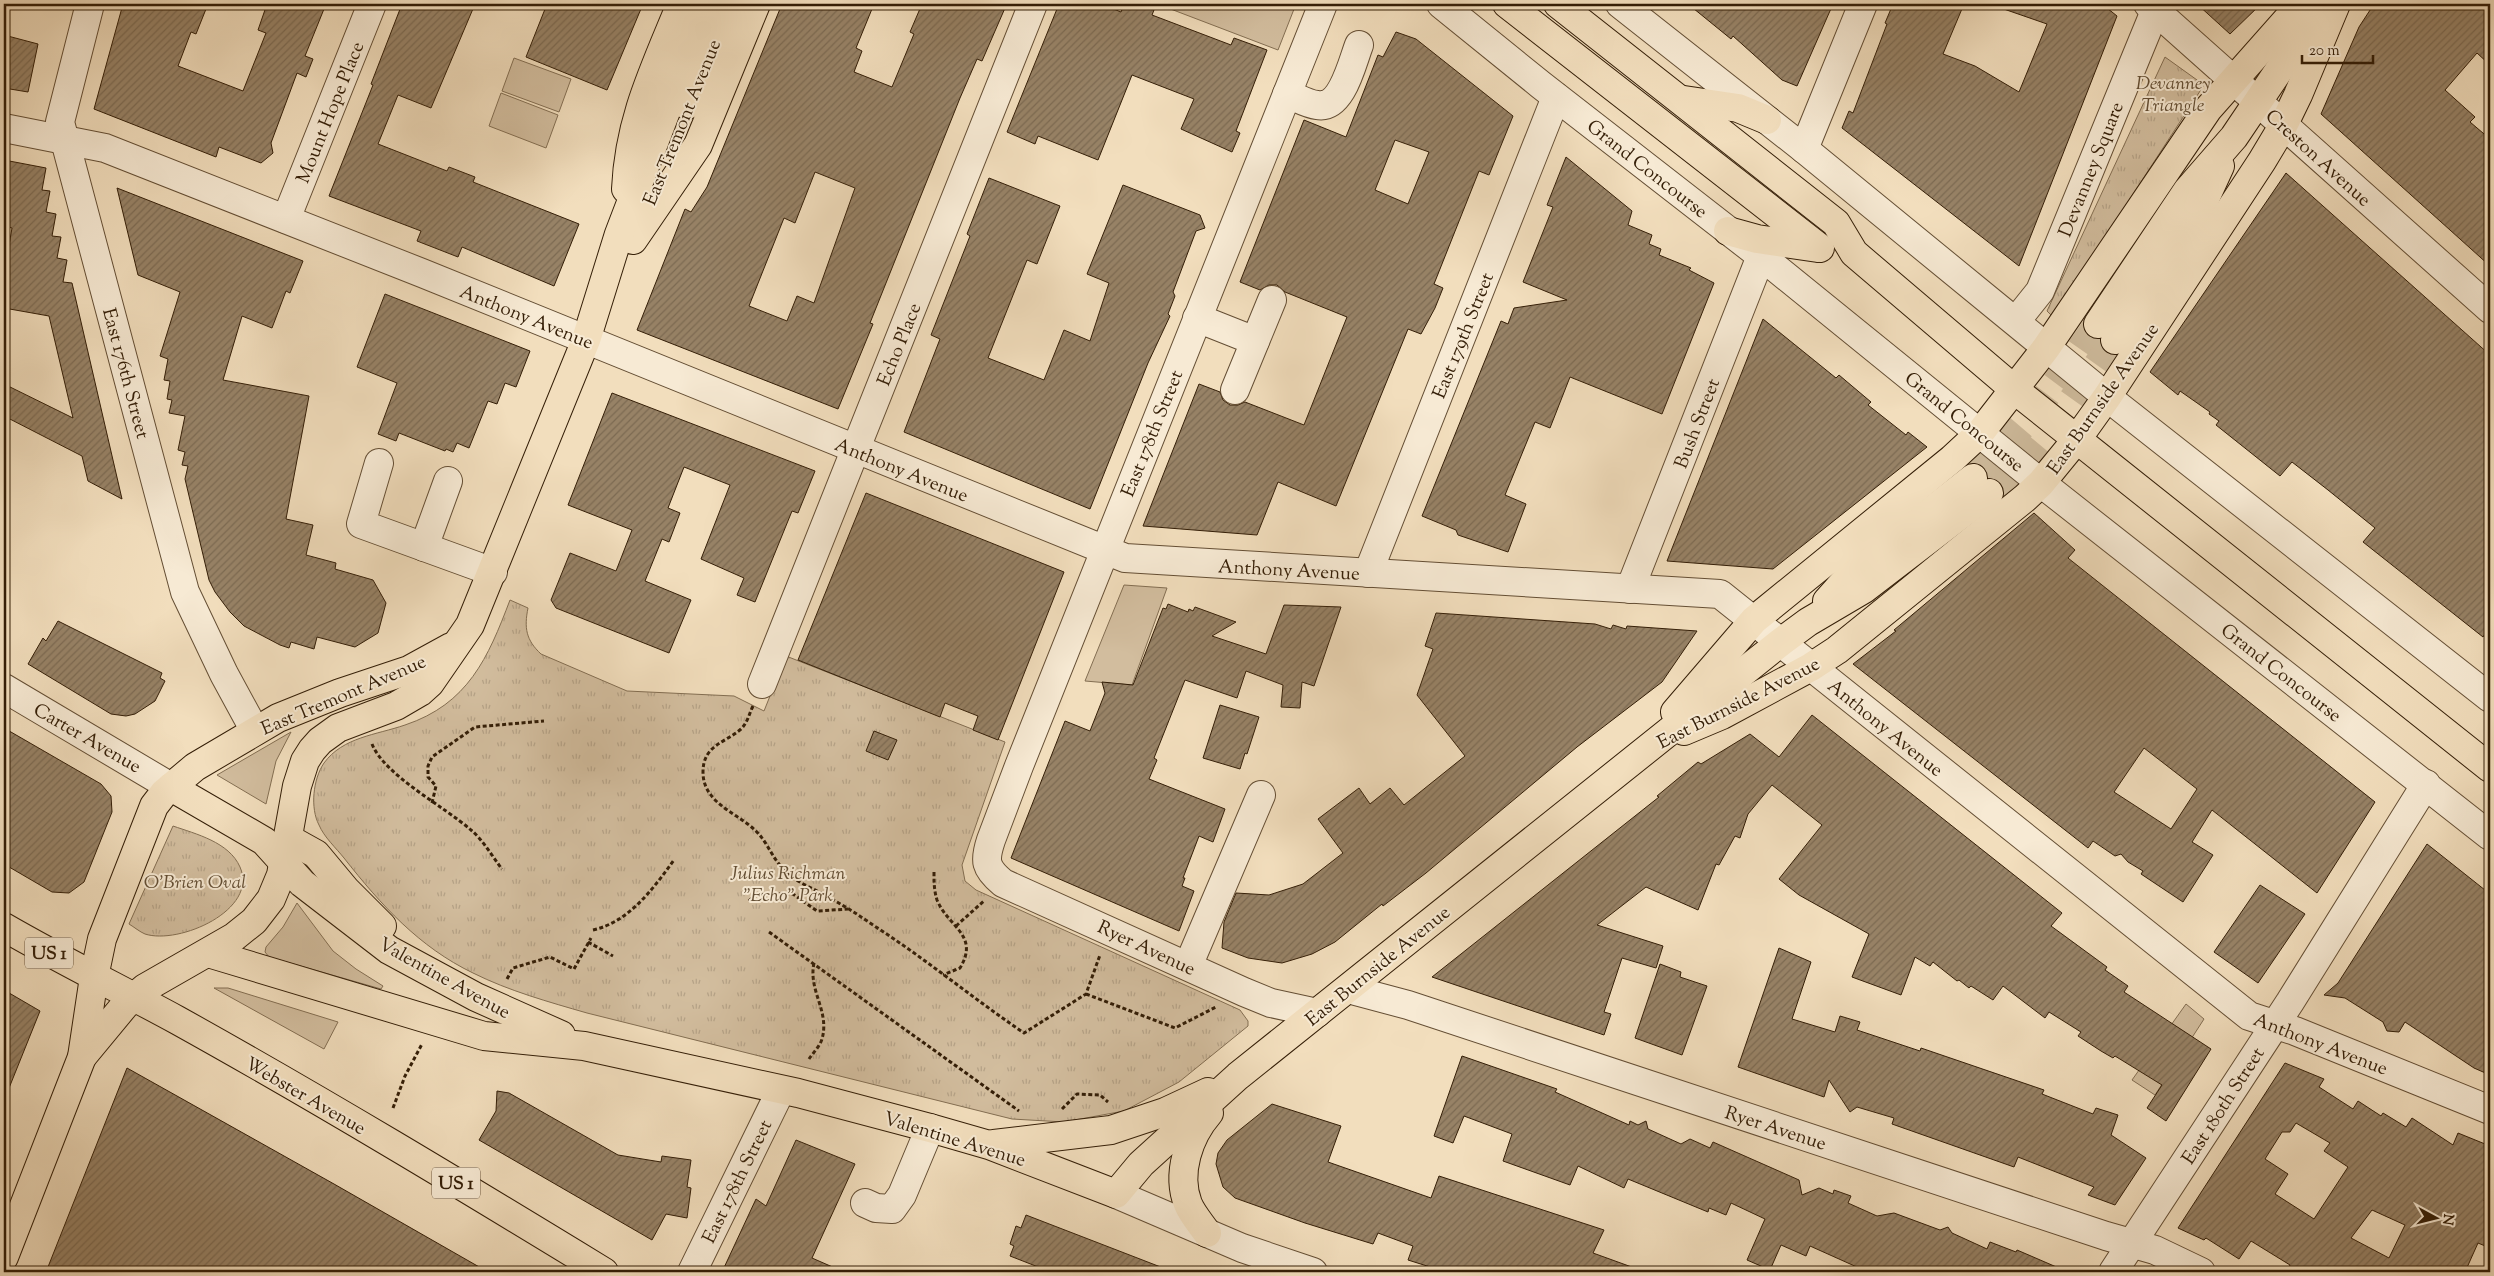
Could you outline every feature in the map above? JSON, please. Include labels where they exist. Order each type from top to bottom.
[{"type":"main road","name":"East Tremont Avenue","points":[[629,229],[626,175],[635,118],[680,4]]},
{"type":"main road","name":"East Tremont Avenue","points":[[82,1057],[133,997],[145,988],[208,953],[244,930],[263,911],[277,885],[287,851],[294,797],[305,761],[320,741],[338,728],[396,706],[420,692],[430,683],[476,614],[629,229],[707,4]]},
{"type":"main road","name":"East Tremont Avenue","points":[[629,229],[730,4]]},
{"type":"main road","name":"East Tremont Avenue","points":[[629,229],[698,145],[756,4]]},
{"type":"main road","points":[[1507,4],[1820,248]]},
{"type":"main road","points":[[1558,4],[1836,223],[1854,253],[2016,390],[2490,768]]},
{"type":"main road","name":"East Burnside Avenue","points":[[1649,747],[1691,692],[1754,620],[1952,459],[1980,433],[2016,390],[2046,348],[2208,109],[2232,79],[2301,4]]},
{"type":"main road","points":[[2106,332],[2187,191],[2234,137],[2324,4]]},
{"type":"main road","name":"East Burnside Avenue","points":[[1649,747],[1722,715],[1812,667],[1874,620],[2041,483],[2077,439],[2107,397],[2283,126],[2336,4]]},
{"type":"main road","points":[[1681,100],[1738,108],[1767,120]]},
{"type":"main road","points":[[1728,232],[1757,239],[1854,253]]},
{"type":"main road","name":"East Burnside Avenue","points":[[1116,1194],[1140,1164],[1238,1076],[1808,622],[1852,573],[1981,485]]},
{"type":"main road","name":"East Tremont Avenue","points":[[4,1258],[82,1057],[94,977],[102,940],[154,806],[171,787],[195,767],[255,731],[307,705],[409,670],[457,643]]},
{"type":"main road","name":"Valentine Avenue","points":[[171,787],[264,841],[287,851],[302,883],[389,950],[476,997],[584,1046]]},
{"type":"main road","name":"Webster Avenue","points":[[4,927],[307,1095],[604,1272]]},
{"type":"main road","name":"Valentine Avenue","points":[[208,953],[484,1036],[584,1046],[781,1090],[930,1128],[989,1145],[1116,1194]]},
{"type":"main road","points":[[989,1145],[1111,1130],[1165,1112],[1238,1076]]},
{"type":"main road","points":[[1207,1233],[1188,1204],[1184,1188],[1185,1168],[1193,1137],[1204,1119],[1238,1076]]},
{"type":"street","name":"East 176th Street","points":[[90,4],[60,122],[185,592],[224,674],[255,731]]},
{"type":"street","name":"Mount Hope Place","points":[[286,219],[372,4]]},
{"type":"street","name":"Echo Place","points":[[762,684],[1033,4]]},
{"type":"street","name":"East 178th Street","points":[[987,865],[987,852],[991,840],[1104,550],[1323,4]]},
{"type":"street","name":"Grand Concourse","points":[[1441,4],[1556,97],[1761,256],[2041,483],[2490,836]]},
{"type":"street","points":[[1620,4],[2016,320],[2046,348],[2107,397],[2488,693]]},
{"type":"street","points":[[1804,149],[1863,4]]},
{"type":"street","name":"Creston Avenue","points":[[2152,7],[2490,309]]},
{"type":"street","name":"Devanney Square","points":[[2016,320],[2040,292],[2152,7]]},
{"type":"street","points":[[1287,94],[1318,106],[1331,103],[1340,94],[1360,45]]},
{"type":"street","name":"East 179th Street","points":[[1368,573],[1556,97]]},
{"type":"street","name":"Anthony Avenue","points":[[4,128],[105,148],[286,219],[590,329],[856,451],[1128,559],[1720,594],[2248,1016],[2275,1024],[2490,1110]]},
{"type":"street","name":"Bush Street","points":[[1630,589],[1761,256]]},
{"type":"street","points":[[1235,390],[1272,300]]},
{"type":"street","points":[[1197,318],[1255,341]]},
{"type":"street","points":[[379,463],[361,524],[493,572]]},
{"type":"street","points":[[424,547],[448,482]]},
{"type":"street","name":"Carter Avenue","points":[[4,688],[171,787]]},
{"type":"street","name":"East 180th Street","points":[[2113,1272],[2275,1024],[2426,784]]},
{"type":"street","points":[[1188,966],[1261,795]]},
{"type":"street","name":"Ryer Avenue","points":[[987,865],[1003,883],[1188,966],[1271,1003],[1317,1013]]},
{"type":"street","name":"Ryer Avenue","points":[[1348,989],[1408,1005],[2155,1250],[2201,1272]]},
{"type":"street","name":"East 178th Street","points":[[692,1272],[781,1090]]},
{"type":"street","points":[[865,1203],[876,1208],[892,1209],[902,1195],[930,1128]]},
{"type":"street","name":"Valentine Avenue","points":[[1116,1194],[1207,1233],[1313,1272]]},
{"type":"path","points":[[750,711],[748,721],[740,730],[716,743],[710,750],[704,761],[704,781],[718,802],[761,836],[786,872],[797,881],[848,909],[908,948],[1024,1033],[1086,994],[1102,952]]},
{"type":"path","points":[[432,803],[436,786],[428,777],[427,772],[432,757],[475,727],[544,721]]},
{"type":"path","points":[[372,744],[377,756],[432,803],[479,837],[502,869]]},
{"type":"path","points":[[593,930],[610,926],[623,918],[654,886],[674,860]]},
{"type":"path","points":[[934,872],[934,888],[938,902],[967,942],[965,960],[960,968],[943,975]]},
{"type":"path","points":[[749,901],[756,894],[793,894],[817,911],[848,909]]},
{"type":"path","points":[[956,926],[985,900]]},
{"type":"path","points":[[769,932],[1019,1111]]},
{"type":"path","points":[[507,979],[513,968],[550,957],[574,969],[590,938]]},
{"type":"path","points":[[588,942],[613,956]]},
{"type":"path","points":[[809,1059],[821,1041],[824,1025],[820,1003],[811,977],[814,963]]},
{"type":"path","points":[[1086,994],[1175,1028],[1219,1005]]},
{"type":"path","points":[[393,1108],[403,1081],[424,1042]]},
{"type":"path","points":[[1060,1111],[1077,1094],[1100,1095],[1108,1102]]},
{"type":"green space","points":[[1170,4],[1296,4],[1278,50],[1168,8]]},
{"type":"green space","name":"Devanney Triangle","points":[[2165,57],[2204,85],[2053,317],[2047,311]]},
{"type":"green space","points":[[514,58],[571,79],[559,112],[502,91]]},
{"type":"green space","points":[[501,93],[558,115],[546,148],[489,126]]},
{"type":"green space","points":[[1124,585],[1167,588],[1132,685],[1085,681]]},
{"type":"green space","name":"Julius Richman \"Echo\" Park","points":[[510,600],[528,608],[527,633],[532,644],[541,654],[627,691],[734,696],[764,711],[786,656],[1005,742],[962,865],[965,881],[976,890],[1240,1010],[1248,1021],[1248,1026],[1179,1082],[1124,1111],[1064,1122],[1012,1119],[587,1013],[529,996],[453,963],[418,938],[402,923],[372,892],[327,838],[319,825],[314,810],[315,785],[324,763],[332,754],[350,742],[427,716],[445,705],[460,692],[484,660]]},
{"type":"green space","points":[[291,732],[276,761],[266,804],[217,775]]},
{"type":"green space","name":"O'Brien Oval","points":[[173,826],[211,840],[228,851],[240,867],[243,883],[238,897],[227,910],[212,921],[195,929],[177,934],[160,936],[145,934],[129,924]]},
{"type":"green space","points":[[297,903],[333,951],[356,969],[383,986],[381,989],[269,957],[265,952],[266,947],[283,927]]},
{"type":"green space","points":[[214,988],[228,988],[338,1022],[324,1049]]},
{"type":"green space","points":[[2186,1004],[2204,1019],[2155,1095],[2132,1080]]},
{"type":"building","points":[[123,4],[208,4],[196,34],[191,32],[178,66],[243,91],[266,33],[258,30],[267,4],[326,4],[305,56],[313,59],[306,77],[297,73],[271,143],[273,153],[261,163],[219,147],[216,157],[94,109]]},
{"type":"building","points":[[402,4],[475,4],[431,108],[398,95],[378,144],[447,171],[449,167],[475,177],[473,182],[579,224],[554,286],[462,247],[458,257],[417,241],[421,231],[329,196],[373,85],[371,84]]},
{"type":"building","points":[[547,4],[643,4],[607,90],[526,57]]},
{"type":"building","points":[[782,4],[874,4],[856,48],[862,51],[854,72],[892,87],[914,34],[910,32],[922,4],[993,4],[1005,8],[982,61],[977,59],[960,98],[870,323],[873,324],[838,409],[637,330],[685,209],[691,212],[707,187]],"holes":[[[815,172],[855,188],[814,303],[797,296],[787,321],[749,306],[784,218],[795,223]]]},
{"type":"building","points":[[1059,4],[1101,4],[1121,12],[1124,4],[1140,4],[1154,10],[1152,15],[1231,45],[1234,38],[1267,50],[1236,131],[1240,133],[1232,152],[1181,129],[1194,99],[1132,75],[1098,160],[1038,136],[1035,144],[1007,132]]},
{"type":"building","points":[[1688,4],[1833,4],[1797,86],[1782,80],[1733,36],[1731,39]]},
{"type":"building","points":[[1893,4],[1964,4],[1943,54],[1975,66],[2019,92],[2047,24],[1998,7],[1999,4],[2102,4],[2117,16],[2019,266],[1842,128],[1849,111],[1853,113]]},
{"type":"building","points":[[2197,4],[2261,4],[2230,34]]},
{"type":"building","points":[[2374,4],[2490,4],[2490,65],[2477,53],[2445,90],[2475,117],[2470,122],[2490,139],[2490,266],[2321,114],[2359,27]]},
{"type":"building","points":[[1396,32],[1416,39],[1513,116],[1489,175],[1479,171],[1434,284],[1443,288],[1435,308],[1421,334],[1408,329],[1336,506],[1278,482],[1257,535],[1143,526],[1199,384],[1220,392],[1223,400],[1230,405],[1238,405],[1245,402],[1304,425],[1347,317],[1285,292],[1277,285],[1269,285],[1260,290],[1240,282],[1304,120],[1346,137],[1378,55],[1383,57]],"holes":[[[1395,140],[1429,152],[1408,204],[1375,190]]]},
{"type":"building","points":[[4,35],[38,44],[28,92],[4,88]]},
{"type":"building","points":[[1566,157],[1632,211],[1628,225],[1652,235],[1649,244],[1661,249],[1659,255],[1691,268],[1689,270],[1714,283],[1662,414],[1570,377],[1550,428],[1535,422],[1505,495],[1526,504],[1508,552],[1458,535],[1456,530],[1422,516],[1501,321],[1508,324],[1514,308],[1567,300],[1523,282],[1553,207],[1547,205]]},
{"type":"building","points":[[4,160],[46,168],[42,190],[50,191],[46,212],[56,214],[52,236],[61,237],[57,258],[67,260],[63,282],[72,283],[122,499],[88,481],[82,456],[4,416],[4,384],[73,418],[49,316],[4,308],[4,274],[12,228],[4,226]]},
{"type":"building","points":[[2286,173],[2490,355],[2490,626],[2483,637],[2363,542],[2375,528],[2328,490],[2292,462],[2280,476],[2216,425],[2219,421],[2209,414],[2210,412],[2180,391],[2178,395],[2150,372]]},
{"type":"building","points":[[989,178],[1060,206],[1037,264],[1027,260],[988,358],[1044,380],[1064,330],[1090,341],[1109,283],[1087,274],[1123,185],[1200,215],[1205,228],[1196,231],[1173,292],[1175,296],[1168,314],[1170,316],[1148,363],[1090,509],[904,432],[940,339],[931,335],[970,236],[967,234]]},
{"type":"building","points":[[117,188],[303,261],[290,293],[286,291],[272,328],[242,316],[223,380],[309,396],[286,519],[313,525],[306,555],[336,563],[335,569],[373,580],[386,603],[378,633],[355,647],[317,637],[314,649],[291,642],[289,648],[280,645],[244,626],[230,612],[215,592],[209,580],[185,479],[188,466],[182,465],[185,452],[178,450],[185,416],[169,413],[172,400],[167,399],[170,381],[164,380],[168,359],[160,356],[180,292],[138,275]]},
{"type":"building","points":[[385,294],[530,351],[516,387],[505,383],[497,404],[488,401],[469,448],[457,443],[453,452],[446,449],[445,451],[399,433],[396,441],[378,434],[397,383],[357,367]]},
{"type":"building","points":[[1763,319],[1836,378],[1839,375],[1871,402],[1868,405],[1906,435],[1908,432],[1927,447],[1773,569],[1667,561]]},
{"type":"building","points":[[612,393],[815,471],[798,513],[792,511],[755,602],[737,595],[744,578],[701,559],[730,485],[684,467],[668,508],[680,513],[669,542],[662,539],[645,581],[691,600],[669,653],[556,608],[551,600],[570,553],[616,571],[632,530],[568,505]]},
{"type":"building","points":[[866,493],[1064,572],[998,740],[973,730],[978,716],[945,703],[940,717],[798,660]]},
{"type":"building","points":[[2034,513],[2075,550],[2068,558],[2375,802],[2317,893],[2212,810],[2192,842],[2213,855],[2183,902],[2141,874],[2143,871],[2128,862],[2121,854],[2115,856],[2093,841],[2088,848],[1853,664],[1896,631],[1894,630]],"holes":[[[2144,748],[2197,789],[2171,829],[2114,792]]]},
{"type":"building","points":[[1168,604],[1188,612],[1189,609],[1193,611],[1195,607],[1236,622],[1212,636],[1266,654],[1284,605],[1341,607],[1314,686],[1302,682],[1300,708],[1281,707],[1283,685],[1246,671],[1237,698],[1185,680],[1154,758],[1157,760],[1149,779],[1225,809],[1213,842],[1199,836],[1183,878],[1185,878],[1182,886],[1194,891],[1179,931],[1011,858],[1065,721],[1090,731],[1105,693],[1102,682],[1133,685],[1163,608],[1166,609]]},
{"type":"building","points":[[1436,613],[1595,624],[1611,629],[1613,625],[1626,629],[1627,626],[1697,631],[1662,682],[1577,747],[1426,873],[1383,906],[1382,904],[1335,942],[1312,954],[1282,963],[1248,958],[1222,948],[1224,922],[1236,893],[1269,895],[1303,884],[1343,853],[1318,819],[1359,788],[1370,804],[1390,788],[1404,805],[1465,756],[1417,695],[1433,649],[1425,646]]},
{"type":"building","points":[[58,621],[162,673],[160,678],[165,681],[155,701],[135,714],[126,716],[111,714],[28,664],[43,638],[46,641]]},
{"type":"building","points":[[1220,705],[1259,717],[1240,769],[1203,758]]},
{"type":"building","points":[[1812,715],[2062,913],[2051,926],[2107,967],[2105,970],[2128,986],[2124,992],[2211,1049],[2166,1121],[2147,1108],[2162,1085],[2115,1056],[2113,1058],[2101,1051],[2078,1036],[2081,1032],[2049,1012],[2045,1018],[2003,986],[1993,1000],[1971,986],[1969,988],[1959,980],[1957,981],[1933,962],[1930,966],[1915,957],[1901,995],[1852,977],[1869,934],[1799,895],[1779,879],[1822,825],[1772,785],[1748,814],[1740,838],[1735,836],[1719,865],[1716,864],[1698,910],[1646,887],[1597,925],[1663,946],[1656,968],[1622,958],[1604,1012],[1611,1014],[1604,1035],[1432,977],[1659,797],[1657,796],[1698,762],[1701,764],[1750,734],[1779,757]]},
{"type":"building","points":[[4,728],[101,784],[111,796],[112,812],[84,882],[69,893],[52,892],[4,864]]},
{"type":"building","points":[[874,731],[897,740],[888,760],[866,751]]},
{"type":"building","points":[[2427,844],[2490,894],[2490,1075],[2474,1068],[2405,1022],[2399,1032],[2387,1031],[2383,1022],[2345,998],[2324,995],[2338,983]]},
{"type":"building","points":[[2260,885],[2305,914],[2258,983],[2214,952]]},
{"type":"building","points":[[1779,948],[1811,962],[1792,1019],[1835,1032],[1840,1016],[1860,1022],[1857,1030],[1920,1051],[1921,1048],[2044,1090],[2042,1094],[2093,1114],[2096,1108],[2118,1115],[2111,1135],[2146,1158],[2115,1205],[2088,1195],[2094,1187],[2018,1157],[2014,1167],[1892,1124],[1894,1118],[1857,1107],[1850,1112],[1829,1080],[1824,1097],[1738,1067]]},
{"type":"building","points":[[1660,964],[1681,972],[1680,977],[1707,986],[1682,1055],[1635,1038]]},
{"type":"building","points":[[4,990],[40,1011],[5,1098],[4,1098]]},
{"type":"building","points":[[1462,1056],[1557,1089],[1555,1092],[1629,1125],[1630,1121],[1638,1125],[1646,1121],[1648,1129],[1681,1144],[1690,1139],[1710,1148],[1713,1142],[1799,1180],[1802,1195],[1819,1188],[1833,1194],[1834,1190],[1851,1196],[1848,1203],[1877,1216],[1894,1213],[1940,1230],[1948,1227],[1952,1233],[1987,1249],[1990,1242],[2016,1252],[2017,1250],[2068,1272],[1868,1272],[1810,1246],[1806,1256],[1781,1245],[1770,1270],[1747,1260],[1765,1219],[1731,1203],[1726,1215],[1709,1208],[1708,1212],[1628,1179],[1624,1188],[1578,1166],[1570,1185],[1503,1161],[1512,1134],[1464,1116],[1453,1143],[1434,1136]]},
{"type":"building","points":[[2285,1063],[2324,1079],[2319,1087],[2353,1109],[2358,1101],[2381,1116],[2383,1113],[2406,1127],[2412,1118],[2453,1145],[2458,1133],[2490,1146],[2490,1186],[2484,1201],[2490,1203],[2490,1248],[2478,1243],[2465,1272],[2286,1272],[2290,1265],[2251,1241],[2239,1259],[2206,1238],[2204,1240],[2178,1228]],"holes":[[[2296,1123],[2330,1143],[2324,1151],[2348,1167],[2314,1219],[2275,1194],[2288,1174],[2265,1159],[2282,1132],[2290,1132]],[[2372,1210],[2405,1225],[2389,1258],[2351,1238]]]},
{"type":"building","points":[[127,1068],[334,1184],[488,1272],[46,1272]]},
{"type":"building","points":[[497,1091],[509,1093],[618,1155],[661,1162],[662,1156],[691,1160],[687,1187],[691,1188],[687,1218],[666,1214],[652,1240],[479,1140],[496,1111]]},
{"type":"building","points":[[1272,1104],[1341,1126],[1328,1162],[1431,1198],[1439,1176],[1604,1230],[1593,1253],[1640,1270],[1640,1272],[1446,1272],[1408,1260],[1413,1246],[1378,1233],[1373,1244],[1305,1223],[1235,1198],[1223,1187],[1216,1164],[1218,1153],[1227,1140]]},
{"type":"building","points":[[796,1140],[855,1164],[812,1258],[844,1272],[722,1272],[756,1199],[766,1206]]},
{"type":"building","points":[[1026,1215],[1171,1271],[1051,1272],[1010,1256],[1014,1246],[1010,1244],[1016,1226],[1021,1228]]},
{"type":"tunnel","points":[[1973,478],[2024,424],[2055,385],[2098,324]]},
{"type":"tunnel","points":[[1989,493],[2025,460],[2052,428],[2115,340]]}]
